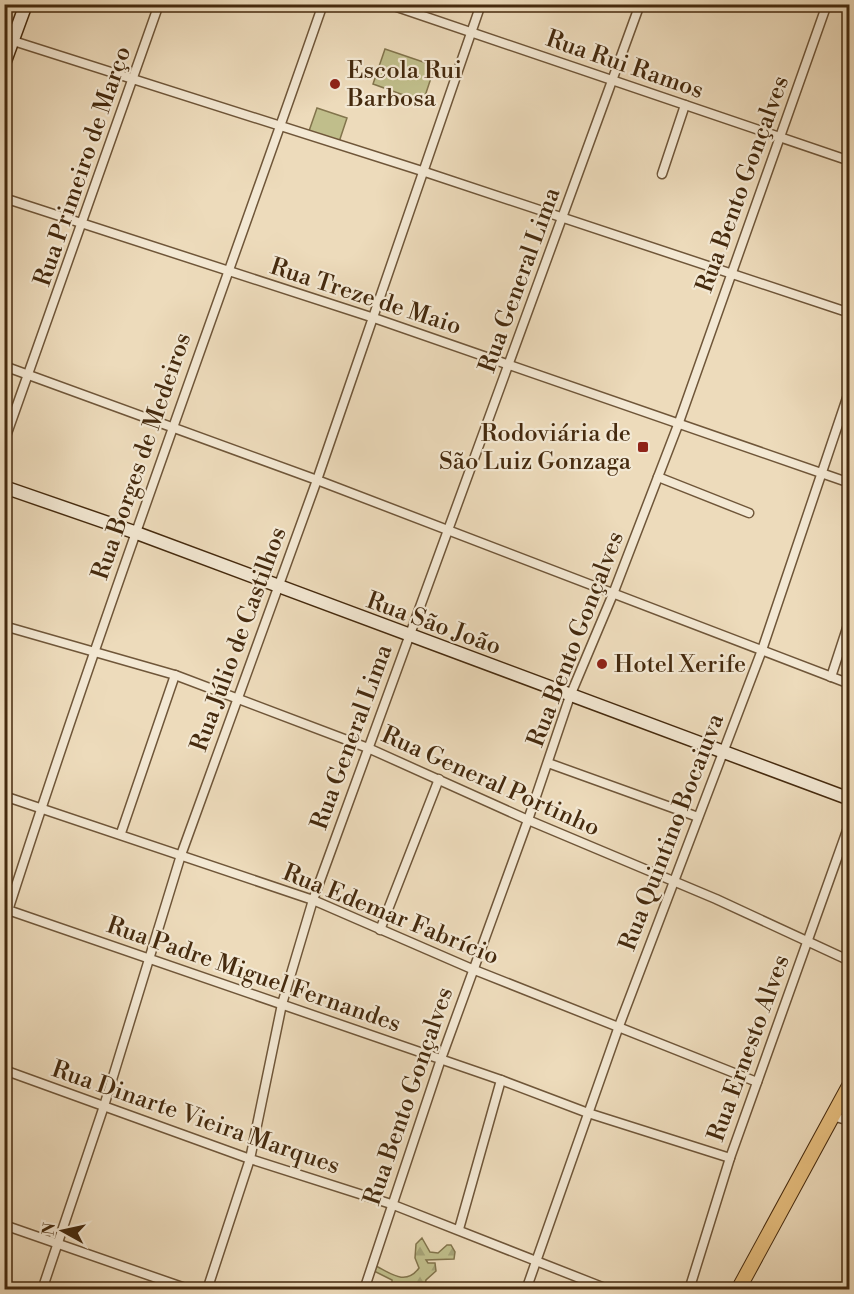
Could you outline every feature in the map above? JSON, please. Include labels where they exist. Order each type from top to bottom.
[{"type":"highway","points":[[738,1290],[849,1084]]},
{"type":"main road","points":[[4,64],[9,40],[26,4]]},
{"type":"main road","name":"Rua São João","points":[[4,487],[134,532],[570,696],[723,750],[849,799]]},
{"type":"street","name":"Rua Primeiro de Março","points":[[4,442],[159,4]]},
{"type":"street","name":"Rua Borges de Medeiros","points":[[4,923],[134,532],[323,4]]},
{"type":"street","name":"Rua Rui Ramos","points":[[388,4],[849,161]]},
{"type":"street","name":"Rua Júlio de Castilhos","points":[[42,1290],[104,1106],[181,855],[317,480],[481,4]]},
{"type":"street","name":"Rua General Lima","points":[[207,1290],[250,1159],[282,1004],[313,900],[640,4]]},
{"type":"street","name":"Rua Bento Gonçalves","points":[[364,1290],[391,1204],[472,969],[528,820],[570,696],[613,594],[678,424],[827,4]]},
{"type":"street","points":[[837,4],[849,9]]},
{"type":"street","points":[[9,40],[280,128],[422,171],[849,313]]},
{"type":"street","points":[[662,174],[685,105]]},
{"type":"street","name":"Rua Treze de Maio","points":[[4,198],[374,318],[849,483]]},
{"type":"street","points":[[4,366],[317,480],[849,684]]},
{"type":"street","name":"Rua Quintino Bocaiuva","points":[[526,1290],[672,881],[762,651],[849,389]]},
{"type":"street","points":[[658,477],[749,513]]},
{"type":"street","points":[[831,677],[849,620]]},
{"type":"street","name":"Rua General Portinho","points":[[4,626],[175,675],[368,748],[440,778],[528,820],[807,940],[849,962]]},
{"type":"street","points":[[121,833],[175,675]]},
{"type":"street","points":[[548,763],[698,817]]},
{"type":"street","points":[[380,930],[440,778]]},
{"type":"street","name":"Rua Edemar Fabrício","points":[[4,796],[121,833],[313,900],[472,969],[757,1082]]},
{"type":"street","name":"Rua Ernesto Alves","points":[[688,1290],[729,1158],[849,822]]},
{"type":"street","name":"Rua Padre Miguel Fernandes","points":[[7,910],[441,1059],[588,1113],[729,1158]]},
{"type":"street","name":"Rua Dinarte Vieira Marques","points":[[4,1070],[250,1159],[391,1204],[459,1229],[536,1263],[610,1290]]},
{"type":"street","points":[[459,1229],[501,1080]]},
{"type":"street","points":[[832,1116],[849,1121]]},
{"type":"street","points":[[4,1225],[191,1290]]},
{"type":"street","points":[[845,1290],[849,1278]]},
{"type":"green space","points":[[385,49],[435,66],[423,102],[373,84]]},
{"type":"green space","points":[[317,108],[347,118],[339,142],[309,131]]},
{"type":"green space","points":[[422,1238],[430,1252],[438,1253],[447,1245],[451,1245],[455,1252],[454,1259],[426,1260],[428,1263],[435,1263],[436,1271],[426,1280],[424,1289],[392,1289],[392,1280],[374,1271],[374,1265],[397,1276],[408,1277],[414,1274],[419,1268],[415,1258],[416,1244]]},
{"type":"place","name":"Escola Rui Barbosa","points":[[335,84]]},
{"type":"place","name":"Rodoviária de São Luiz Gonzaga","points":[[643,447]]},
{"type":"place","name":"Hotel Xerife","points":[[602,664]]}]
